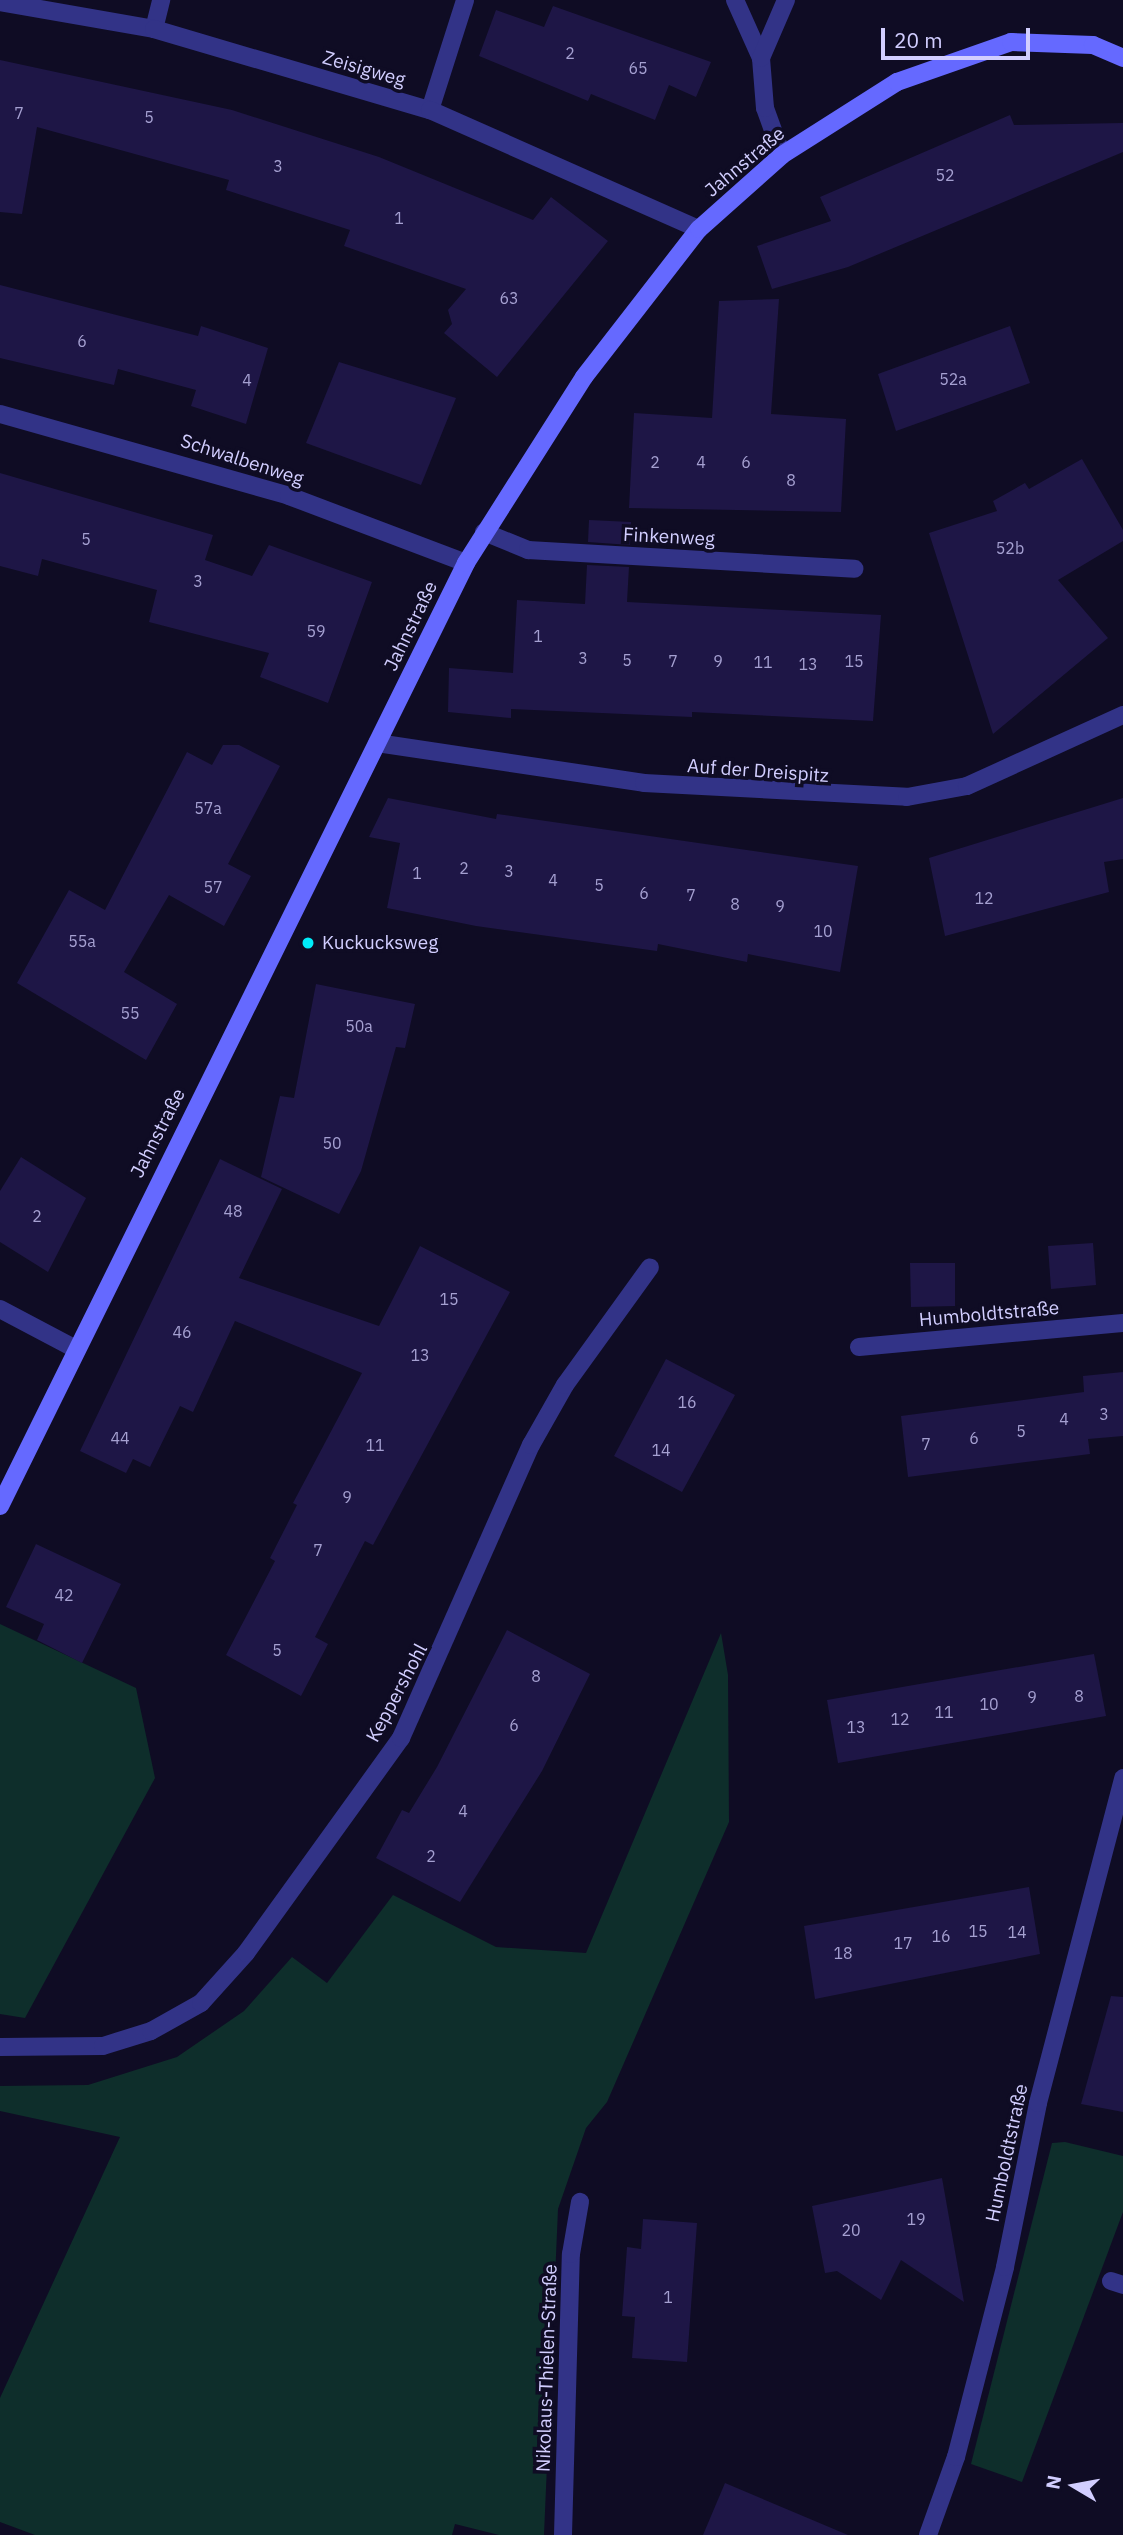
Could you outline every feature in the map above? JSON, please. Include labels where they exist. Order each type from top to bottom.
[{"type":"street","points":[[154,29],[161,0]]},
{"type":"street","points":[[430,110],[465,0]]},
{"type":"street","points":[[735,0],[761,58],[765,108],[782,155]]},
{"type":"street","points":[[761,58],[786,0]]},
{"type":"street","name":"Zeisigweg","points":[[0,2],[154,29],[430,110],[699,229]]},
{"type":"street","name":"Jahnstraße","points":[[0,1506],[74,1348],[466,563],[584,377],[699,229],[782,155],[897,82],[1011,42],[1093,45],[1123,58]]},
{"type":"street","name":"Schwalbenweg","points":[[0,414],[236,480],[466,563]]},
{"type":"street","name":"Finkenweg","points":[[484,533],[528,550],[854,569]]},
{"type":"street","name":"Auf der Dreispitz","points":[[377,743],[644,783],[907,797],[967,786],[1123,715]]},
{"type":"street","name":"Keppershohl","points":[[0,2047],[103,2046],[151,2031],[201,2003],[246,1953],[401,1738],[531,1445],[565,1385],[650,1267]]},
{"type":"street","points":[[0,1309],[74,1348]]},
{"type":"street","name":"Humboldtstraße","points":[[859,1347],[1123,1323]]},
{"type":"street","name":"Humboldtstraße","points":[[928,2535],[956,2457],[1005,2267],[1038,2103],[1123,1778]]},
{"type":"street","name":"Nikolaus-Thielen-Straße","points":[[563,2535],[571,2254],[580,2202]]},
{"type":"green space","points":[[0,1624],[136,1688],[155,1778],[25,2018],[0,2014]]},
{"type":"green space","points":[[721,1633],[728,1675],[729,1822],[607,2102],[586,2128],[558,2209],[544,2535],[499,2535],[455,2524],[452,2535],[35,2535],[0,2522],[0,2398],[120,2137],[0,2111],[0,2086],[88,2085],[177,2057],[244,2011],[292,1957],[327,1983],[393,1895],[496,1947],[586,1953]]},
{"type":"green space","points":[[1065,2142],[1123,2156],[1123,2212],[1022,2482],[971,2464],[1052,2143]]},
{"type":"building","points":[[553,6],[711,62],[696,97],[669,85],[655,120],[591,94],[588,101],[479,56],[496,10],[544,27]]},
{"type":"building","points":[[0,60],[232,110],[379,157],[533,220],[551,197],[608,241],[497,377],[444,333],[452,324],[448,310],[466,289],[344,246],[350,230],[226,190],[229,180],[37,127],[22,214],[0,212]]},
{"type":"building","points":[[1010,115],[1014,125],[1123,123],[1123,152],[848,267],[772,289],[757,246],[831,221],[820,197]]},
{"type":"building","points":[[0,285],[198,336],[201,326],[268,348],[246,424],[191,406],[196,390],[118,369],[114,385],[0,358]]},
{"type":"building","points":[[779,299],[771,414],[846,419],[841,512],[629,508],[634,413],[712,418],[719,301]]},
{"type":"building","points":[[1010,326],[1030,383],[896,431],[878,374]]},
{"type":"building","points":[[339,362],[456,398],[421,485],[306,443]]},
{"type":"building","points":[[1082,459],[1123,530],[1123,541],[1058,580],[1108,638],[993,734],[929,533],[997,511],[993,501],[1025,483],[1029,489]]},
{"type":"building","points":[[0,473],[213,535],[205,560],[252,576],[269,545],[372,582],[328,703],[260,677],[269,653],[149,622],[157,590],[42,559],[38,576],[0,566]]},
{"type":"building","points":[[589,520],[631,522],[630,545],[588,542]]},
{"type":"building","points":[[587,565],[629,567],[627,602],[881,615],[873,721],[692,712],[692,717],[511,709],[511,718],[448,712],[449,668],[513,673],[517,600],[585,604]]},
{"type":"building","points":[[223,745],[239,745],[280,766],[228,864],[251,876],[224,926],[169,895],[124,972],[177,1004],[146,1060],[17,983],[69,890],[105,910],[187,752],[212,765]]},
{"type":"building","points":[[388,798],[496,819],[497,814],[858,866],[840,972],[748,954],[747,962],[658,944],[657,951],[476,926],[387,908],[400,843],[369,837]]},
{"type":"building","points":[[1123,798],[1123,859],[1104,862],[1109,892],[945,936],[929,858]]},
{"type":"building","points":[[316,984],[415,1004],[405,1048],[396,1047],[361,1171],[339,1214],[261,1177],[280,1096],[294,1098]]},
{"type":"building","points":[[21,1157],[86,1198],[48,1272],[0,1242],[0,1191]]},
{"type":"building","points":[[220,1159],[282,1189],[239,1278],[379,1326],[420,1246],[510,1292],[373,1545],[365,1541],[315,1637],[328,1644],[301,1696],[226,1655],[275,1561],[270,1558],[297,1505],[293,1503],[362,1373],[235,1321],[193,1412],[180,1406],[150,1467],[133,1459],[126,1473],[80,1451]]},
{"type":"building","points":[[1093,1243],[1096,1285],[1051,1289],[1048,1246]]},
{"type":"building","points":[[910,1263],[955,1263],[955,1306],[911,1307]]},
{"type":"building","points":[[666,1359],[735,1395],[682,1492],[614,1456]]},
{"type":"building","points":[[1123,1372],[1123,1436],[1088,1439],[1090,1454],[908,1477],[901,1416],[1084,1392],[1083,1376]]},
{"type":"building","points":[[36,1544],[121,1584],[82,1663],[37,1640],[44,1624],[6,1607]]},
{"type":"building","points":[[507,1630],[590,1674],[542,1771],[460,1902],[376,1858],[402,1810],[409,1813],[437,1767]]},
{"type":"building","points":[[1094,1654],[1106,1716],[838,1763],[827,1700]]},
{"type":"building","points":[[1029,1887],[1040,1954],[815,1999],[804,1926]]},
{"type":"building","points":[[1111,1996],[1123,1997],[1123,2112],[1081,2104]]},
{"type":"building","points":[[942,2178],[964,2302],[901,2260],[881,2300],[837,2271],[825,2273],[812,2206]]},
{"type":"building","points":[[643,2219],[697,2223],[687,2362],[632,2358],[635,2317],[622,2316],[627,2247],[641,2249]]},
{"type":"building","points":[[725,2483],[848,2535],[703,2535]]},
{"type":"place","name":"Kuckucksweg","points":[[308,943]]}]
